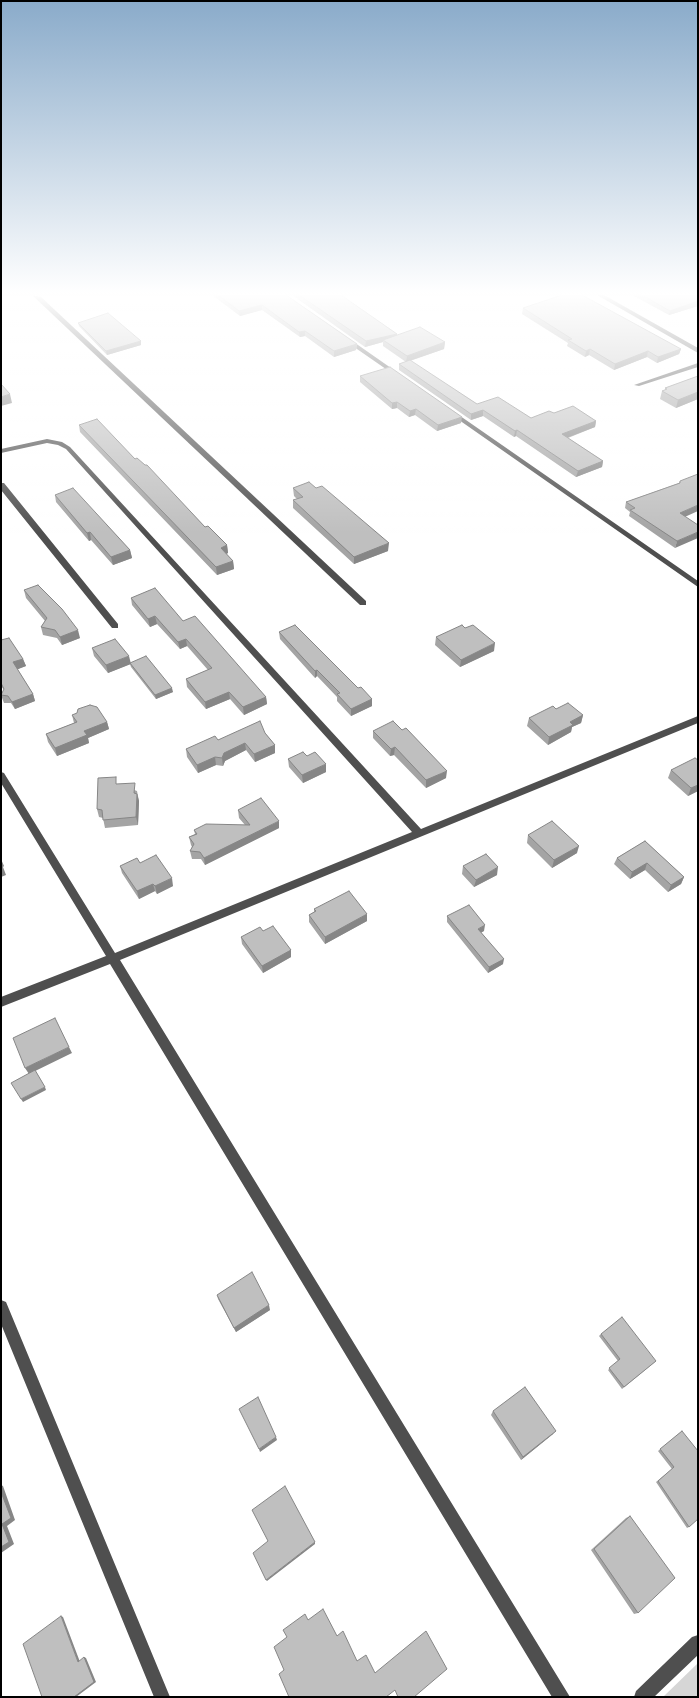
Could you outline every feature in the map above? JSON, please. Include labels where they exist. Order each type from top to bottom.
[{"type":"street","points":[[120,374],[363,603]]},
{"type":"street","points":[[396,374],[406,381]]},
{"type":"street","points":[[638,385],[670,374]]},
{"type":"street","points":[[447,409],[698,585]]},
{"type":"street","points":[[1,451],[47,441],[68,448],[420,833]]},
{"type":"street","points":[[1,485],[116,626]]},
{"type":"street","points":[[1,1002],[114,958],[698,719]]},
{"type":"street","points":[[1,775],[562,1697]]},
{"type":"street","points":[[1,1307],[162,1697]]},
{"type":"street","points":[[642,1697],[698,1643]]},
{"type":"shaded area","points":[[698,1663],[698,1697],[663,1697]]},
{"type":"building","points":[[366,374],[400,374],[462,417],[438,425],[416,409],[410,411],[397,402],[392,403],[360,376]]},
{"type":"building","points":[[414,374],[432,374],[477,404],[498,397],[531,418],[549,411],[554,413],[573,406],[596,421],[562,434],[603,461],[578,471],[517,430],[515,431],[483,410],[471,414]]},
{"type":"building","points":[[698,376],[698,392],[678,400],[662,391],[667,389],[665,388]]},
{"type":"building","points":[[1,384],[10,394],[1,397]]},
{"type":"building","points":[[97,419],[135,459],[137,458],[147,465],[205,527],[208,526],[227,545],[221,548],[233,561],[216,567],[79,425]]},
{"type":"building","points":[[698,474],[698,505],[680,513],[698,525],[698,532],[677,541],[630,510],[635,508],[626,502],[680,483],[680,481]]},
{"type":"building","points":[[309,482],[316,488],[322,486],[389,543],[354,557],[293,500],[303,497],[293,488]]},
{"type":"building","points":[[73,488],[130,550],[111,557],[90,532],[87,533],[55,495]]},
{"type":"building","points":[[38,585],[62,609],[78,630],[60,637],[55,630],[41,627],[47,618],[24,590]]},
{"type":"building","points":[[155,588],[183,621],[195,616],[266,697],[243,707],[229,692],[205,702],[186,679],[212,668],[186,639],[178,642],[155,616],[148,619],[131,598]]},
{"type":"building","points":[[295,625],[358,688],[361,687],[372,699],[351,709],[337,694],[340,693],[317,670],[315,671],[279,632]]},
{"type":"building","points":[[462,625],[465,628],[473,625],[495,643],[461,660],[436,637]]},
{"type":"building","points":[[9,638],[23,659],[13,662],[33,694],[12,702],[8,696],[1,695],[4,689],[1,683],[1,640]]},
{"type":"building","points":[[115,639],[129,656],[106,665],[92,648]]},
{"type":"building","points":[[146,656],[172,688],[155,695],[130,663]]},
{"type":"building","points":[[568,703],[583,715],[570,722],[573,725],[549,737],[529,718],[553,706],[556,709]]},
{"type":"building","points":[[90,705],[97,707],[107,722],[84,731],[87,735],[55,748],[46,734],[77,722],[72,715],[77,713],[78,709]]},
{"type":"building","points":[[260,721],[265,733],[275,745],[254,754],[245,743],[224,753],[222,758],[215,757],[197,765],[186,749],[215,736],[218,740]]},
{"type":"building","points":[[393,721],[402,730],[406,728],[447,771],[426,780],[395,747],[391,749],[373,731]]},
{"type":"building","points":[[303,752],[307,756],[315,752],[326,764],[302,775],[288,759]]},
{"type":"building","points":[[695,758],[698,760],[698,785],[691,788],[671,770]]},
{"type":"building","points":[[116,777],[116,784],[135,783],[134,793],[137,794],[136,817],[103,820],[102,810],[97,809],[98,778]]},
{"type":"building","points":[[261,798],[279,821],[204,858],[200,852],[190,851],[194,844],[189,837],[197,834],[194,830],[206,824],[250,825],[238,810]]},
{"type":"building","points":[[552,821],[579,846],[554,860],[528,835]]},
{"type":"building","points":[[645,841],[684,877],[671,885],[647,863],[632,872],[617,858]]},
{"type":"building","points":[[486,854],[498,867],[476,880],[463,866]]},
{"type":"building","points":[[156,855],[172,878],[155,886],[153,884],[137,891],[120,866],[137,858],[140,863]]},
{"type":"building","points":[[349,891],[367,914],[325,937],[309,915],[316,911],[314,909]]},
{"type":"building","points":[[469,905],[485,925],[478,929],[504,959],[489,967],[447,916]]},
{"type":"building","points":[[273,926],[291,950],[262,966],[241,937],[260,927],[263,931]]},
{"type":"building","points":[[55,1018],[69,1047],[25,1068],[13,1038]]},
{"type":"building","points":[[35,1070],[45,1087],[21,1099],[11,1083]]},
{"type":"building","points":[[252,1272],[269,1305],[234,1328],[217,1295]]},
{"type":"building","points":[[622,1317],[656,1361],[624,1387],[609,1368],[620,1359],[601,1334]]},
{"type":"building","points":[[525,1387],[556,1431],[523,1457],[493,1411]]},
{"type":"building","points":[[258,1397],[276,1437],[259,1449],[239,1409]]},
{"type":"building","points":[[682,1431],[698,1451],[698,1519],[689,1527],[658,1481],[674,1467],[660,1449]]},
{"type":"building","points":[[285,1486],[315,1542],[266,1580],[253,1553],[268,1541],[252,1510]]},
{"type":"building","points":[[1,1492],[11,1518],[2,1524],[9,1542],[1,1547]]},
{"type":"building","points":[[630,1516],[675,1578],[638,1613],[594,1549]]},
{"type":"building","points":[[323,1609],[337,1636],[343,1631],[357,1661],[366,1655],[375,1673],[426,1631],[447,1669],[414,1697],[398,1697],[395,1690],[386,1697],[289,1697],[279,1674],[284,1670],[274,1647],[287,1637],[283,1630],[305,1614],[308,1620]]},
{"type":"building","points":[[61,1616],[78,1662],[84,1657],[94,1682],[74,1697],[42,1697],[23,1644]]}]
